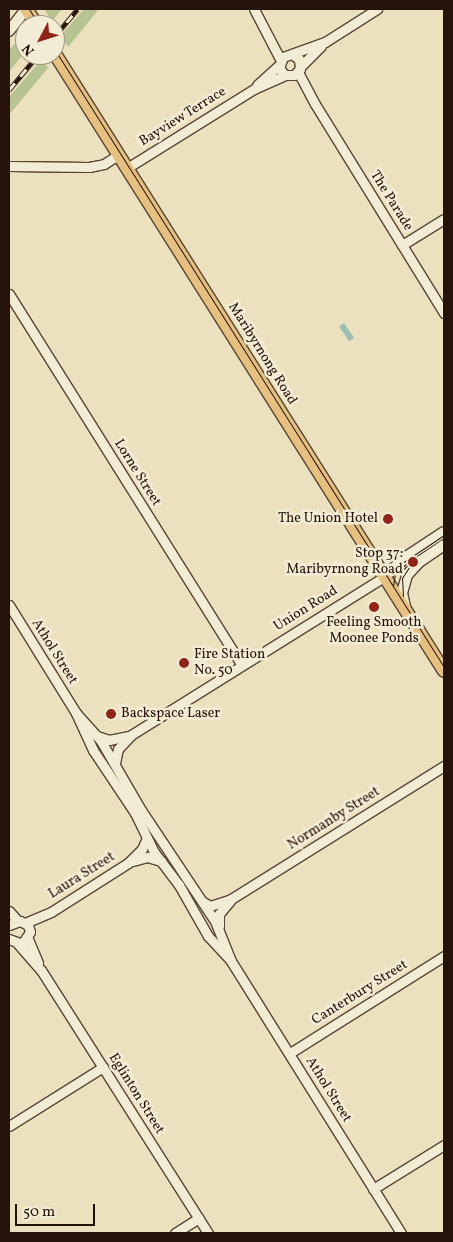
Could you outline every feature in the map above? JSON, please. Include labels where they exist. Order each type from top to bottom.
[{"type":"main road","name":"Maribyrnong Road","points":[[62,65],[376,561],[390,574],[396,593],[444,671]]},
{"type":"street","points":[[9,31],[26,9]]},
{"type":"street","points":[[254,9],[294,72]]},
{"type":"street","name":"Bayview Terrace","points":[[254,89],[285,58],[325,42],[378,9]]},
{"type":"street","name":"Bayview Terrace","points":[[127,168],[254,89],[294,72],[325,42]]},
{"type":"street","points":[[285,58],[294,72]]},
{"type":"street","name":"The Parade","points":[[294,72],[444,313]]},
{"type":"street","points":[[9,166],[89,167],[104,164],[118,155]]},
{"type":"street","points":[[402,245],[444,219]]},
{"type":"street","name":"Lorne Street","points":[[9,294],[242,665]]},
{"type":"street","name":"Union Road","points":[[376,561],[389,566],[444,532]]},
{"type":"street","name":"Union Road","points":[[103,766],[114,758],[126,739],[139,730],[390,574],[444,545]]},
{"type":"street","name":"Union Road","points":[[406,608],[402,593],[404,579],[411,569],[426,556]]},
{"type":"street","name":"Union Road","points":[[390,574],[404,558]]},
{"type":"street","name":"Athol Street","points":[[9,605],[76,713],[95,754],[147,841],[164,863],[206,932],[220,952],[231,961]]},
{"type":"street","name":"Athol Street","points":[[76,713],[96,735],[106,742],[114,758],[120,778],[207,905],[217,923],[231,961],[401,1233]]},
{"type":"street","name":"Union Road","points":[[106,742],[139,730]]},
{"type":"street","points":[[95,754],[106,742]]},
{"type":"street","name":"Normanby Street","points":[[206,932],[217,923],[226,905],[238,895],[444,766]]},
{"type":"street","points":[[147,841],[166,847]]},
{"type":"street","name":"Laura Street","points":[[128,863],[147,841]]},
{"type":"street","name":"Laura Street","points":[[12,942],[29,935],[51,912],[128,863],[148,857],[164,863]]},
{"type":"street","name":"Normanby Street","points":[[207,905],[238,895]]},
{"type":"street","points":[[198,918],[207,905]]},
{"type":"street","points":[[9,911],[21,922]]},
{"type":"street","name":"Laura Street","points":[[9,925],[51,912]]},
{"type":"street","name":"Eglinton Street","points":[[21,922],[29,935],[41,970]]},
{"type":"street","name":"Eglinton Street","points":[[12,942],[41,970],[208,1233]]},
{"type":"street","name":"Canterbury Street","points":[[290,1053],[444,956]]},
{"type":"street","points":[[9,1126],[103,1067]]},
{"type":"street","points":[[374,1189],[444,1145]]},
{"type":"street","points":[[176,1233],[198,1218]]},
{"type":"green space","points":[[44,9],[62,9],[57,15],[48,15]]},
{"type":"green space","points":[[84,9],[99,9],[68,47],[65,42],[65,30]]},
{"type":"green space","points":[[15,44],[15,64],[9,72],[9,49]]},
{"type":"green space","points":[[37,65],[46,65],[48,68],[9,115],[9,97]]},
{"type":"water","points":[[344,323],[354,338],[349,341],[339,326]]},
{"type":"tram line","points":[[29,9],[33,15]]},
{"type":"tram line","points":[[64,65],[444,667]]},
{"type":"tram line","points":[[393,586],[395,574],[402,563],[444,535]]},
{"type":"tram line","points":[[403,596],[402,578],[411,564]]},
{"type":"railway","points":[[65,24],[78,9]]},
{"type":"railway","points":[[9,90],[30,65]]},
{"type":"place","name":"The Union Hotel","points":[[388,519]]},
{"type":"place","name":"Stop 37: Maribyrnong Road","points":[[413,562]]},
{"type":"place","name":"Feeling Smooth Moonee Ponds","points":[[374,607]]},
{"type":"place","name":"Fire Station No. 50","points":[[184,663]]},
{"type":"place","name":"Backspace Laser","points":[[111,714]]}]
